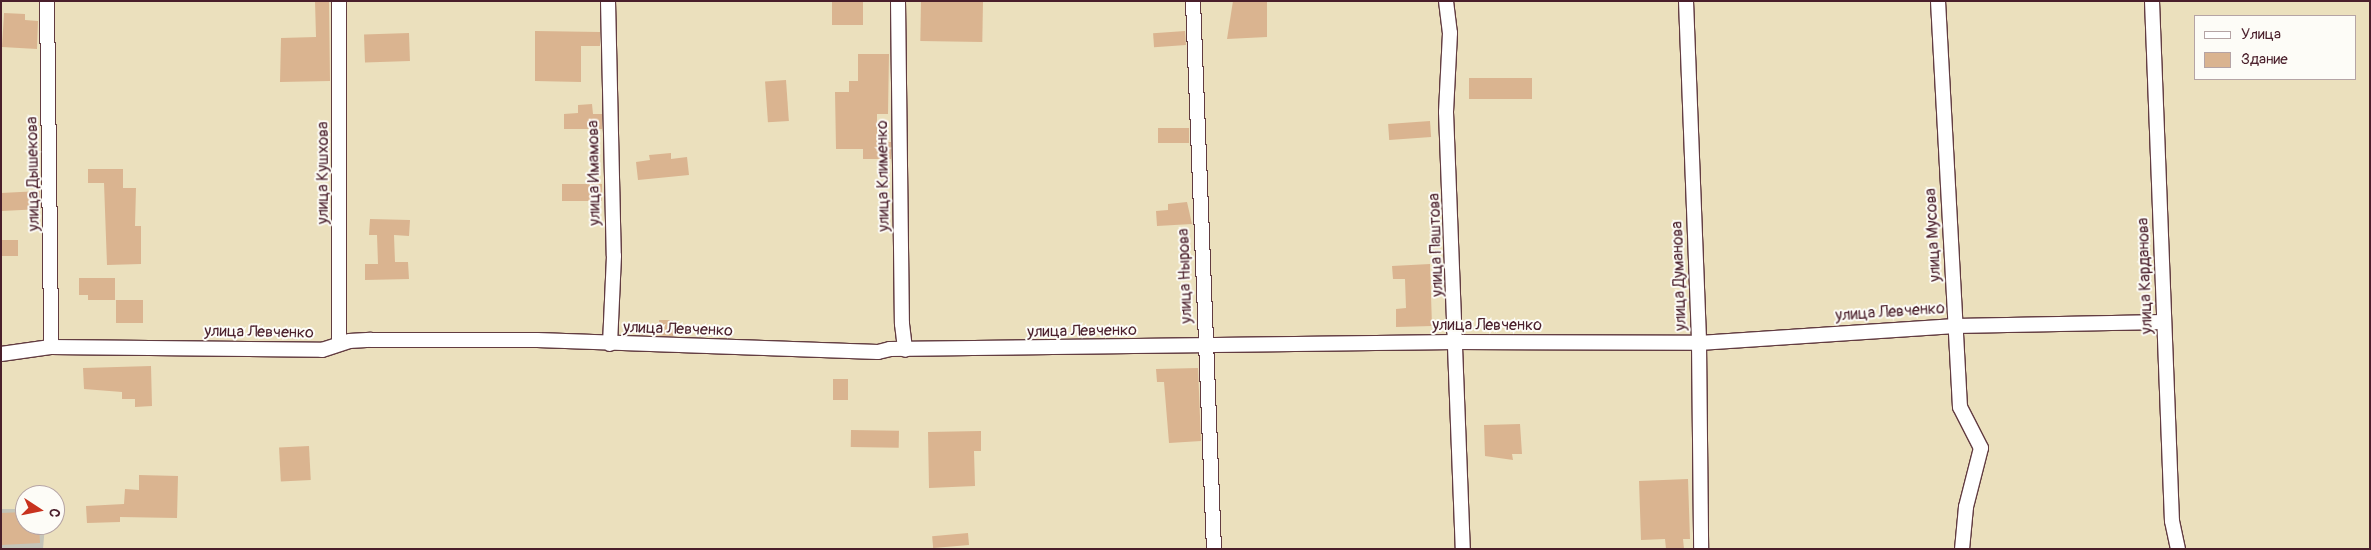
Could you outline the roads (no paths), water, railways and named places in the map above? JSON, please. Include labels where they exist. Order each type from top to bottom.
[{"type":"street","name":"улица Дышекова","points":[[47,1],[51,347]]},
{"type":"street","name":"улица Кушхова","points":[[339,1],[339,344]]},
{"type":"street","name":"улица Имамова","points":[[608,1],[614,256],[610,344]]},
{"type":"street","name":"улица Клименко","points":[[898,1],[902,324],[905,350]]},
{"type":"street","name":"улица Нырова","points":[[1193,1],[1214,549]]},
{"type":"street","name":"улица Паштова","points":[[1446,1],[1450,33],[1446,112],[1463,549]]},
{"type":"street","name":"улица Думанова","points":[[1686,1],[1699,343],[1701,549]]},
{"type":"street","name":"улица Мусова","points":[[1938,1],[1960,407],[1981,448],[1966,508],[1962,549]]},
{"type":"street","name":"улица Карданова","points":[[2152,1],[2172,521],[2178,549]]},
{"type":"street","name":"улица Левченко","points":[[1,354],[51,347],[322,350],[349,341],[537,340],[610,344],[905,350],[1205,348],[1456,342],[1699,343],[1955,326],[2164,322]]}]
